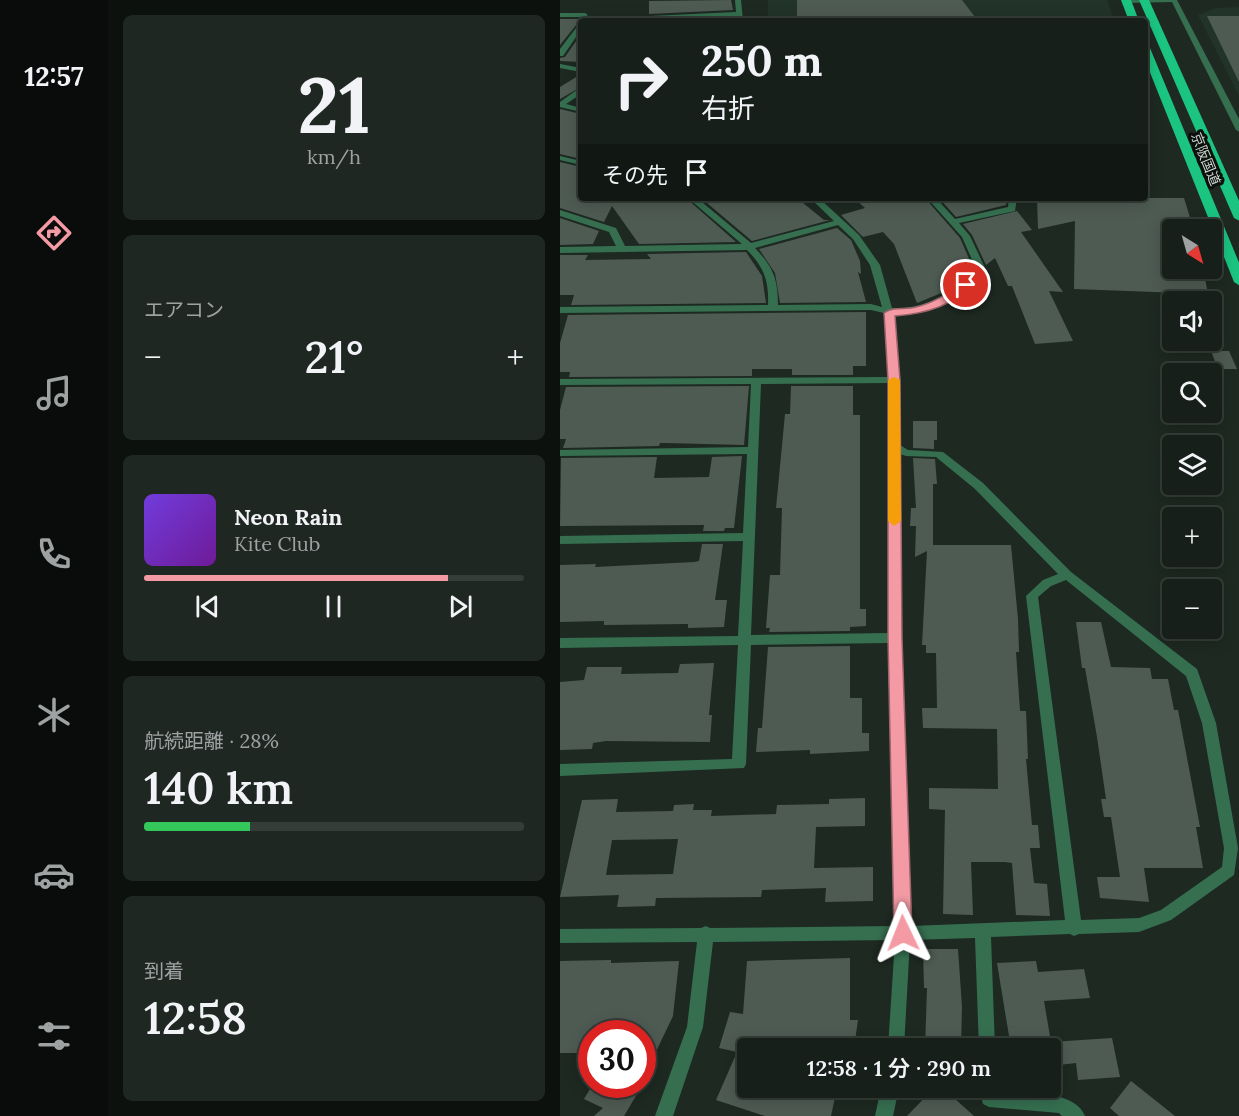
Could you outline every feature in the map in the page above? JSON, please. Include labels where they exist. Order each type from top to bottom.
[{"type":"highway","points":[[1126,0],[1133,18]]},
{"type":"highway","name":"京阪国道","points":[[1144,0],[1209,143],[1240,218]]},
{"type":"highway","name":"京阪国道","points":[[1148,55],[1240,282]]},
{"type":"street","points":[[738,0],[740,18]]},
{"type":"street","points":[[1126,0],[1174,0],[1240,130]]},
{"type":"street","points":[[585,18],[587,4]]},
{"type":"street","points":[[560,15],[579,18]]},
{"type":"street","points":[[600,18],[643,15],[673,18]]},
{"type":"street","points":[[560,54],[578,30]]},
{"type":"street","points":[[560,38],[572,39]]},
{"type":"street","points":[[560,66],[578,69]]},
{"type":"street","points":[[560,105],[578,93]]},
{"type":"street","points":[[560,105],[578,109]]},
{"type":"street","points":[[560,158],[578,162]]},
{"type":"street","points":[[695,201],[748,247],[769,272],[773,285],[773,309]]},
{"type":"street","points":[[817,201],[856,237],[875,265],[889,313],[894,380],[895,638],[903,933],[897,1038]]},
{"type":"street","points":[[560,310],[871,308],[889,313],[917,311],[950,298],[982,272],[966,236],[934,201]]},
{"type":"street","points":[[954,222],[1012,209],[1013,201]]},
{"type":"street","points":[[560,213],[613,230],[622,248]]},
{"type":"street","points":[[560,250],[748,247],[841,222]]},
{"type":"street","points":[[560,382],[894,380]]},
{"type":"street","points":[[560,770],[739,764],[756,381]]},
{"type":"street","points":[[560,936],[903,933],[1139,925],[1166,915],[1229,870],[1231,848],[1209,723],[1192,673],[1067,574],[979,486],[939,454],[906,453],[894,447]]},
{"type":"street","points":[[560,453],[754,450]]},
{"type":"street","points":[[560,540],[748,537]]},
{"type":"street","points":[[1067,574],[1047,583],[1032,596],[1074,929]]},
{"type":"street","points":[[560,643],[895,638]]},
{"type":"street","points":[[983,930],[987,1038]]},
{"type":"street","points":[[665,1116],[695,1027],[706,933]]},
{"type":"street","points":[[884,1116],[888,1098]]},
{"type":"street","points":[[989,1098],[1062,1105],[1076,1116]]},
{"type":"shaded area","points":[[768,0],[1107,0],[1114,18],[768,18]]},
{"type":"shaded area","points":[[1239,7],[1239,96],[1198,15],[1216,8]]},
{"type":"building","points":[[731,0],[733,10],[649,14],[649,1]]},
{"type":"building","points":[[797,0],[962,0],[976,18],[797,18]]},
{"type":"building","points":[[1207,16],[1240,16],[1240,84]]},
{"type":"building","points":[[560,19],[578,19],[578,23],[560,45]]},
{"type":"building","points":[[578,38],[578,62],[560,61],[560,58],[565,57]]},
{"type":"building","points":[[578,76],[578,89],[560,99],[560,87]]},
{"type":"building","points":[[560,109],[578,113],[578,158],[560,154]]},
{"type":"building","points":[[560,162],[578,166],[578,201],[689,201],[736,242],[639,244],[612,206],[604,222],[560,208]]},
{"type":"building","points":[[1148,198],[1184,198],[1190,219],[1162,219],[1162,279],[1205,279],[1207,291],[1162,292],[1074,289],[1075,221],[1038,229],[1037,201],[1148,201]]},
{"type":"building","points":[[705,201],[801,201],[824,220],[830,220],[752,241]]},
{"type":"building","points":[[857,201],[928,201],[960,238],[974,270],[946,291],[917,303],[894,244],[883,232],[863,237],[841,215],[865,208]]},
{"type":"building","points":[[942,201],[1007,201],[1006,205],[956,217]]},
{"type":"building","points":[[1017,211],[1032,230],[1021,232],[1063,292],[1049,291],[1073,341],[1035,344],[1012,286],[1008,286],[995,258],[986,265],[972,235],[963,224]]},
{"type":"building","points":[[560,218],[599,231],[593,244],[560,245]]},
{"type":"building","points":[[837,228],[851,240],[860,261],[861,274],[858,272],[866,302],[780,303],[775,273],[759,249]]},
{"type":"building","points":[[746,252],[762,276],[766,303],[571,305],[574,295],[560,295],[560,255],[588,255],[585,260],[651,259],[647,254]]},
{"type":"building","points":[[866,312],[866,366],[853,366],[853,375],[792,375],[792,369],[752,369],[752,376],[569,377],[570,372],[560,372],[560,343],[568,315]]},
{"type":"building","points":[[1211,351],[1229,351],[1237,369],[1222,369],[1222,363],[1216,363]]},
{"type":"building","points":[[749,386],[744,445],[660,443],[659,446],[563,448],[566,439],[560,439],[560,410],[566,387]]},
{"type":"building","points":[[791,386],[853,386],[853,415],[860,415],[860,609],[866,609],[866,626],[850,627],[850,631],[769,632],[770,628],[766,628],[770,575],[780,575],[782,508],[776,508],[785,414],[790,414]]},
{"type":"building","points":[[913,421],[937,421],[937,440],[934,440],[934,449],[913,448]]},
{"type":"building","points":[[742,456],[734,528],[725,528],[724,531],[703,531],[704,525],[560,526],[561,458],[657,457],[654,478],[709,477],[712,457]]},
{"type":"building","points":[[913,458],[935,459],[937,484],[933,484],[933,545],[1011,545],[1018,619],[1019,652],[1016,652],[1020,711],[1026,711],[1028,759],[1026,759],[1032,825],[1038,825],[1040,848],[1030,848],[1034,883],[1047,884],[1050,916],[1016,915],[1012,863],[1005,862],[971,862],[973,915],[943,914],[945,810],[929,809],[929,788],[998,789],[997,729],[923,728],[922,708],[937,708],[936,653],[926,653],[926,645],[922,645],[927,551],[915,557],[916,526],[910,526],[911,508],[916,508]]},
{"type":"building","points":[[702,544],[723,544],[715,600],[727,600],[724,627],[688,628],[688,624],[604,625],[604,621],[560,622],[560,565],[596,564],[595,567],[694,562],[699,561]]},
{"type":"building","points":[[1076,622],[1101,622],[1111,667],[1150,668],[1152,679],[1168,679],[1174,710],[1178,710],[1200,827],[1196,827],[1203,868],[1144,868],[1149,902],[1100,898],[1097,877],[1120,877],[1111,817],[1104,817],[1101,799],[1106,799]]},
{"type":"building","points":[[850,646],[850,698],[862,698],[862,733],[869,733],[869,751],[810,754],[810,750],[756,752],[758,728],[762,728],[768,647]]},
{"type":"building","points":[[714,663],[709,715],[712,715],[710,742],[606,741],[593,743],[592,749],[560,750],[560,682],[584,680],[587,667],[622,667],[621,674],[678,673],[680,664]]},
{"type":"building","points":[[865,798],[865,826],[816,827],[814,868],[873,867],[873,901],[825,902],[826,888],[762,890],[761,897],[656,898],[655,906],[617,907],[619,895],[560,897],[582,800],[618,799],[616,812],[673,811],[674,805],[694,804],[693,810],[712,810],[711,816],[776,814],[777,805],[829,804],[829,799]],"holes":[[[678,839],[673,874],[606,875],[612,840]]]},
{"type":"building","points":[[923,949],[958,949],[962,1007],[961,1038],[925,1038],[927,988],[924,988]]},
{"type":"building","points":[[850,958],[850,1020],[858,1020],[855,1038],[737,1038],[737,1052],[719,1048],[730,1012],[743,1014],[747,961]]},
{"type":"building","points":[[611,960],[611,963],[679,961],[673,1016],[656,1052],[656,1020],[578,1020],[578,1053],[560,1053],[560,961]]},
{"type":"building","points":[[1036,961],[1038,972],[1084,969],[1090,998],[1044,1001],[1050,1038],[1009,1038],[997,963]]},
{"type":"building","points":[[1112,1038],[1120,1077],[1078,1080],[1076,1063],[1061,1065],[1061,1041]]},
{"type":"building","points":[[737,1052],[737,1098],[835,1098],[831,1116],[765,1116],[716,1100]]},
{"type":"building","points":[[1131,1081],[1175,1116],[1119,1116],[1110,1108]]},
{"type":"building","points":[[635,1098],[624,1116],[594,1116],[603,1108],[584,1099]]},
{"type":"building","points":[[924,1098],[954,1098],[974,1116],[907,1116]]},
{"type":"slow traffic","points":[[894,380],[894,521]]},
{"type":"route","points":[[903,933],[895,638],[894,380],[889,313],[917,311],[950,298],[966,285]]}]
